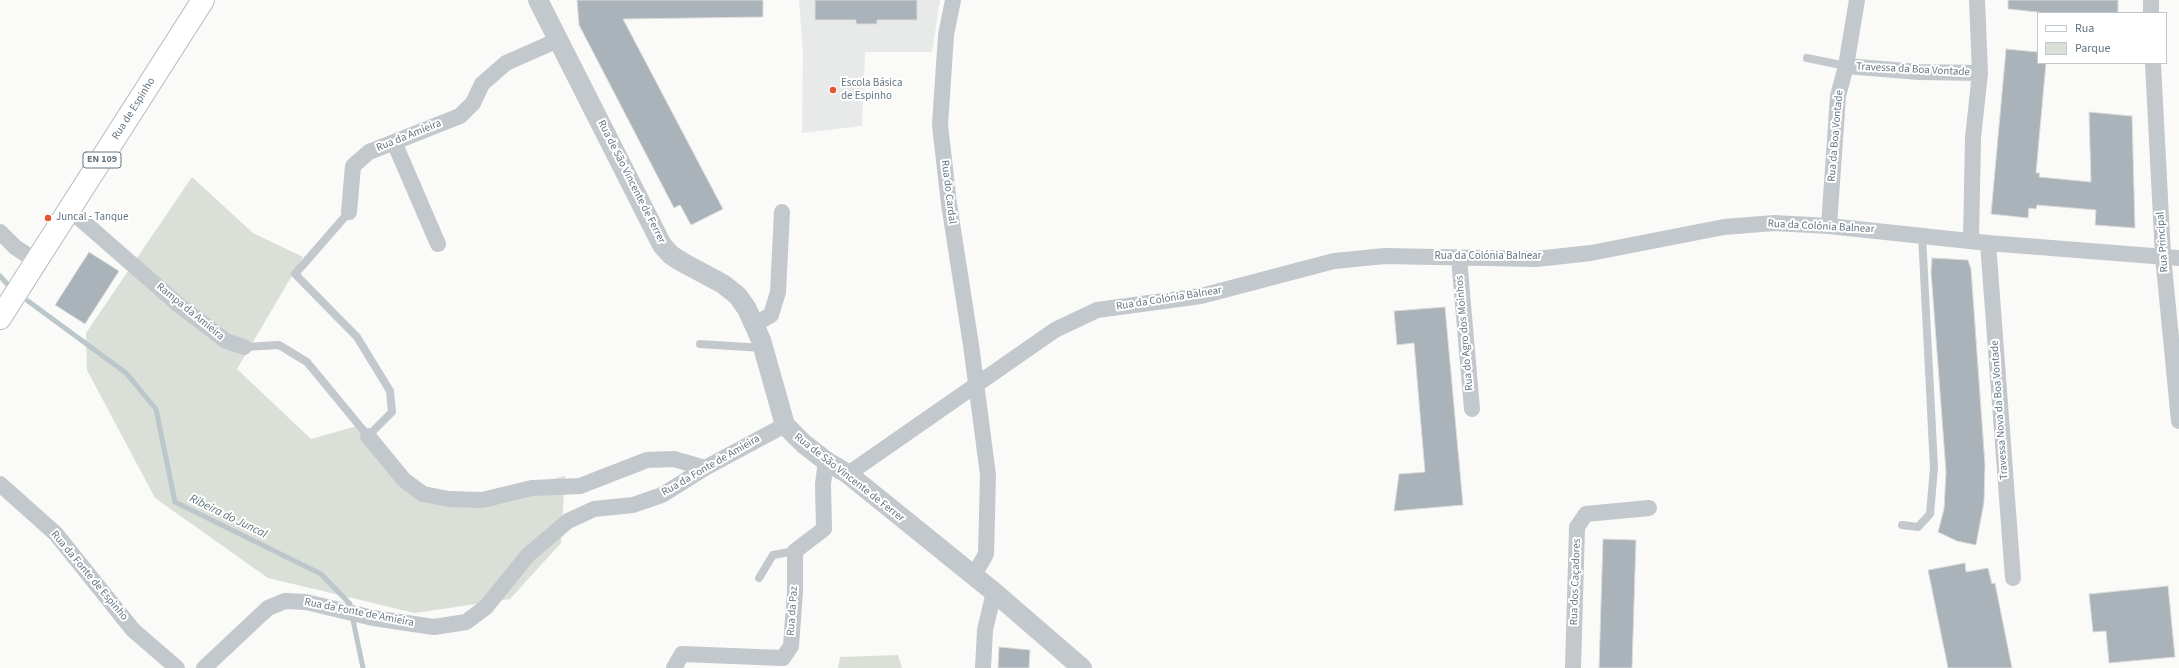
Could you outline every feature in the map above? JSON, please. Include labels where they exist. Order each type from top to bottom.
[{"type":"main road","name":"Rua de Espinho","points":[[0,318],[203,0]]},
{"type":"street","name":"Rua de São Vincente de Ferrer","points":[[538,0],[662,245],[671,255],[723,284],[738,296],[748,309],[763,348],[785,425],[792,434],[826,461],[848,474],[973,577],[994,592],[1082,668]]},
{"type":"street","name":"Rua do Cardal","points":[[953,0],[946,35],[940,125],[949,204],[971,345],[988,475],[986,554],[973,577]]},
{"type":"street","name":"Rua da Boa Vontade","points":[[1829,226],[1838,96],[1846,66],[1857,0]]},
{"type":"street","points":[[1971,240],[1973,138],[1980,73],[1977,0]]},
{"type":"street","points":[[2150,0],[2151,12]]},
{"type":"street","name":"Rua da Amieira","points":[[349,212],[353,166],[368,152],[460,116],[473,103],[482,84],[506,63],[558,40]]},
{"type":"street","name":"Rua Principal","points":[[2153,64],[2163,256],[2179,421]]},
{"type":"street","name":"Travessa da Boa Vontade","points":[[1846,66],[1919,72],[1980,73]]},
{"type":"street","points":[[394,142],[438,244]]},
{"type":"street","name":"Rampa da Amieira","points":[[70,210],[180,306],[226,341],[244,347]]},
{"type":"street","points":[[755,324],[771,315],[778,292],[782,212]]},
{"type":"street","name":"Rua da Colónia Balnear","points":[[848,474],[975,384],[1055,330],[1097,310],[1201,296],[1334,261],[1386,256],[1536,259],[1591,253],[1724,227],[1774,223],[1829,226],[1988,243],[2179,258]]},
{"type":"street","points":[[0,232],[15,247],[36,262]]},
{"type":"street","name":"Travessa Nova da Boa Vontade","points":[[1988,243],[2013,578]]},
{"type":"street","name":"Rua do Agro dos Moinhos","points":[[1458,258],[1472,409]]},
{"type":"street","name":"Rua da Fonte de Amieira","points":[[204,668],[268,608],[285,601],[306,602],[373,618],[434,627],[466,622],[486,607],[528,554],[568,520],[594,509],[633,505],[662,495],[705,468],[785,425]]},
{"type":"street","points":[[368,436],[404,480],[423,494],[449,500],[482,500],[532,488],[580,486],[647,460],[674,459],[705,468]]},
{"type":"street","points":[[795,550],[824,530],[822,484],[826,461]]},
{"type":"street","name":"Rua da Fonte de Espinho","points":[[0,484],[56,534],[133,630],[177,668]]},
{"type":"street","name":"Rua dos Caçadores","points":[[1573,668],[1577,527],[1586,514],[1649,508]]},
{"type":"street","name":"Rua da Paz","points":[[674,668],[682,654],[782,658],[791,646],[795,592],[795,550]]},
{"type":"street","points":[[983,668],[985,630],[994,592]]},
{"type":"lane","points":[[1807,58],[1846,66]]},
{"type":"lane","name":"Rua da Amieira","points":[[349,212],[295,274],[357,337],[390,391],[392,412],[368,436]]},
{"type":"lane","points":[[1902,525],[1918,527],[1930,514],[1934,468],[1922,235]]},
{"type":"lane","points":[[700,344],[763,348]]},
{"type":"lane","name":"Rampa da Amieira","points":[[244,347],[279,345],[306,362],[368,436]]},
{"type":"lane","points":[[759,578],[773,555],[795,550]]},
{"type":"shaded area","name":"Escola Básica de Espinho","points":[[799,0],[940,0],[932,52],[865,52],[862,126],[802,133],[803,53]]},
{"type":"green space","points":[[192,177],[253,233],[303,257],[237,369],[311,439],[357,426],[431,497],[495,493],[565,476],[561,543],[510,599],[415,613],[268,578],[155,498],[87,370],[86,333]]},
{"type":"green space","points":[[898,655],[902,668],[838,668],[840,657]]},
{"type":"building","points":[[577,0],[763,0],[763,17],[623,19],[723,209],[691,225],[680,205],[674,208],[579,25]]},
{"type":"building","points":[[815,0],[917,0],[917,20],[877,20],[877,24],[856,24],[856,20],[815,20]]},
{"type":"building","points":[[2008,0],[2118,0],[2118,12],[2037,12],[2008,9]]},
{"type":"building","points":[[2006,49],[2037,52],[2037,64],[2046,64],[2036,173],[2040,173],[2039,177],[2091,182],[2089,112],[2132,116],[2135,228],[2095,225],[2096,210],[2037,205],[2036,209],[2029,208],[2028,218],[1991,214]]},
{"type":"building","points":[[89,252],[119,271],[85,324],[55,305]]},
{"type":"building","points":[[1932,258],[1968,260],[1971,269],[1985,465],[1984,502],[1976,545],[1957,541],[1938,532],[1944,509],[1946,472],[1931,272]]},
{"type":"building","points":[[1445,307],[1463,505],[1394,511],[1399,474],[1425,472],[1414,343],[1397,345],[1394,311]]},
{"type":"building","points":[[1603,539],[1636,540],[1632,668],[1599,668]]},
{"type":"building","points":[[1965,563],[1966,572],[1988,568],[1992,584],[1995,583],[2012,668],[1948,668],[1928,570]]},
{"type":"building","points":[[2168,586],[2175,657],[2109,663],[2106,631],[2093,632],[2089,594]]},
{"type":"building","points":[[999,647],[1030,650],[1029,668],[998,668]]},
{"type":"waterway","name":"Ribeira do Juncal","points":[[0,276],[8,285]]},
{"type":"waterway","name":"Ribeira do Juncal","points":[[28,301],[126,373],[156,409],[175,502],[321,574],[350,604]]},
{"type":"waterway","name":"Ribeira do Juncal","points":[[353,620],[363,668]]},
{"type":"place","name":"Escola Básica de Espinho","points":[[833,90]]},
{"type":"place","name":"Juncal - Tanque","points":[[48,218]]}]
